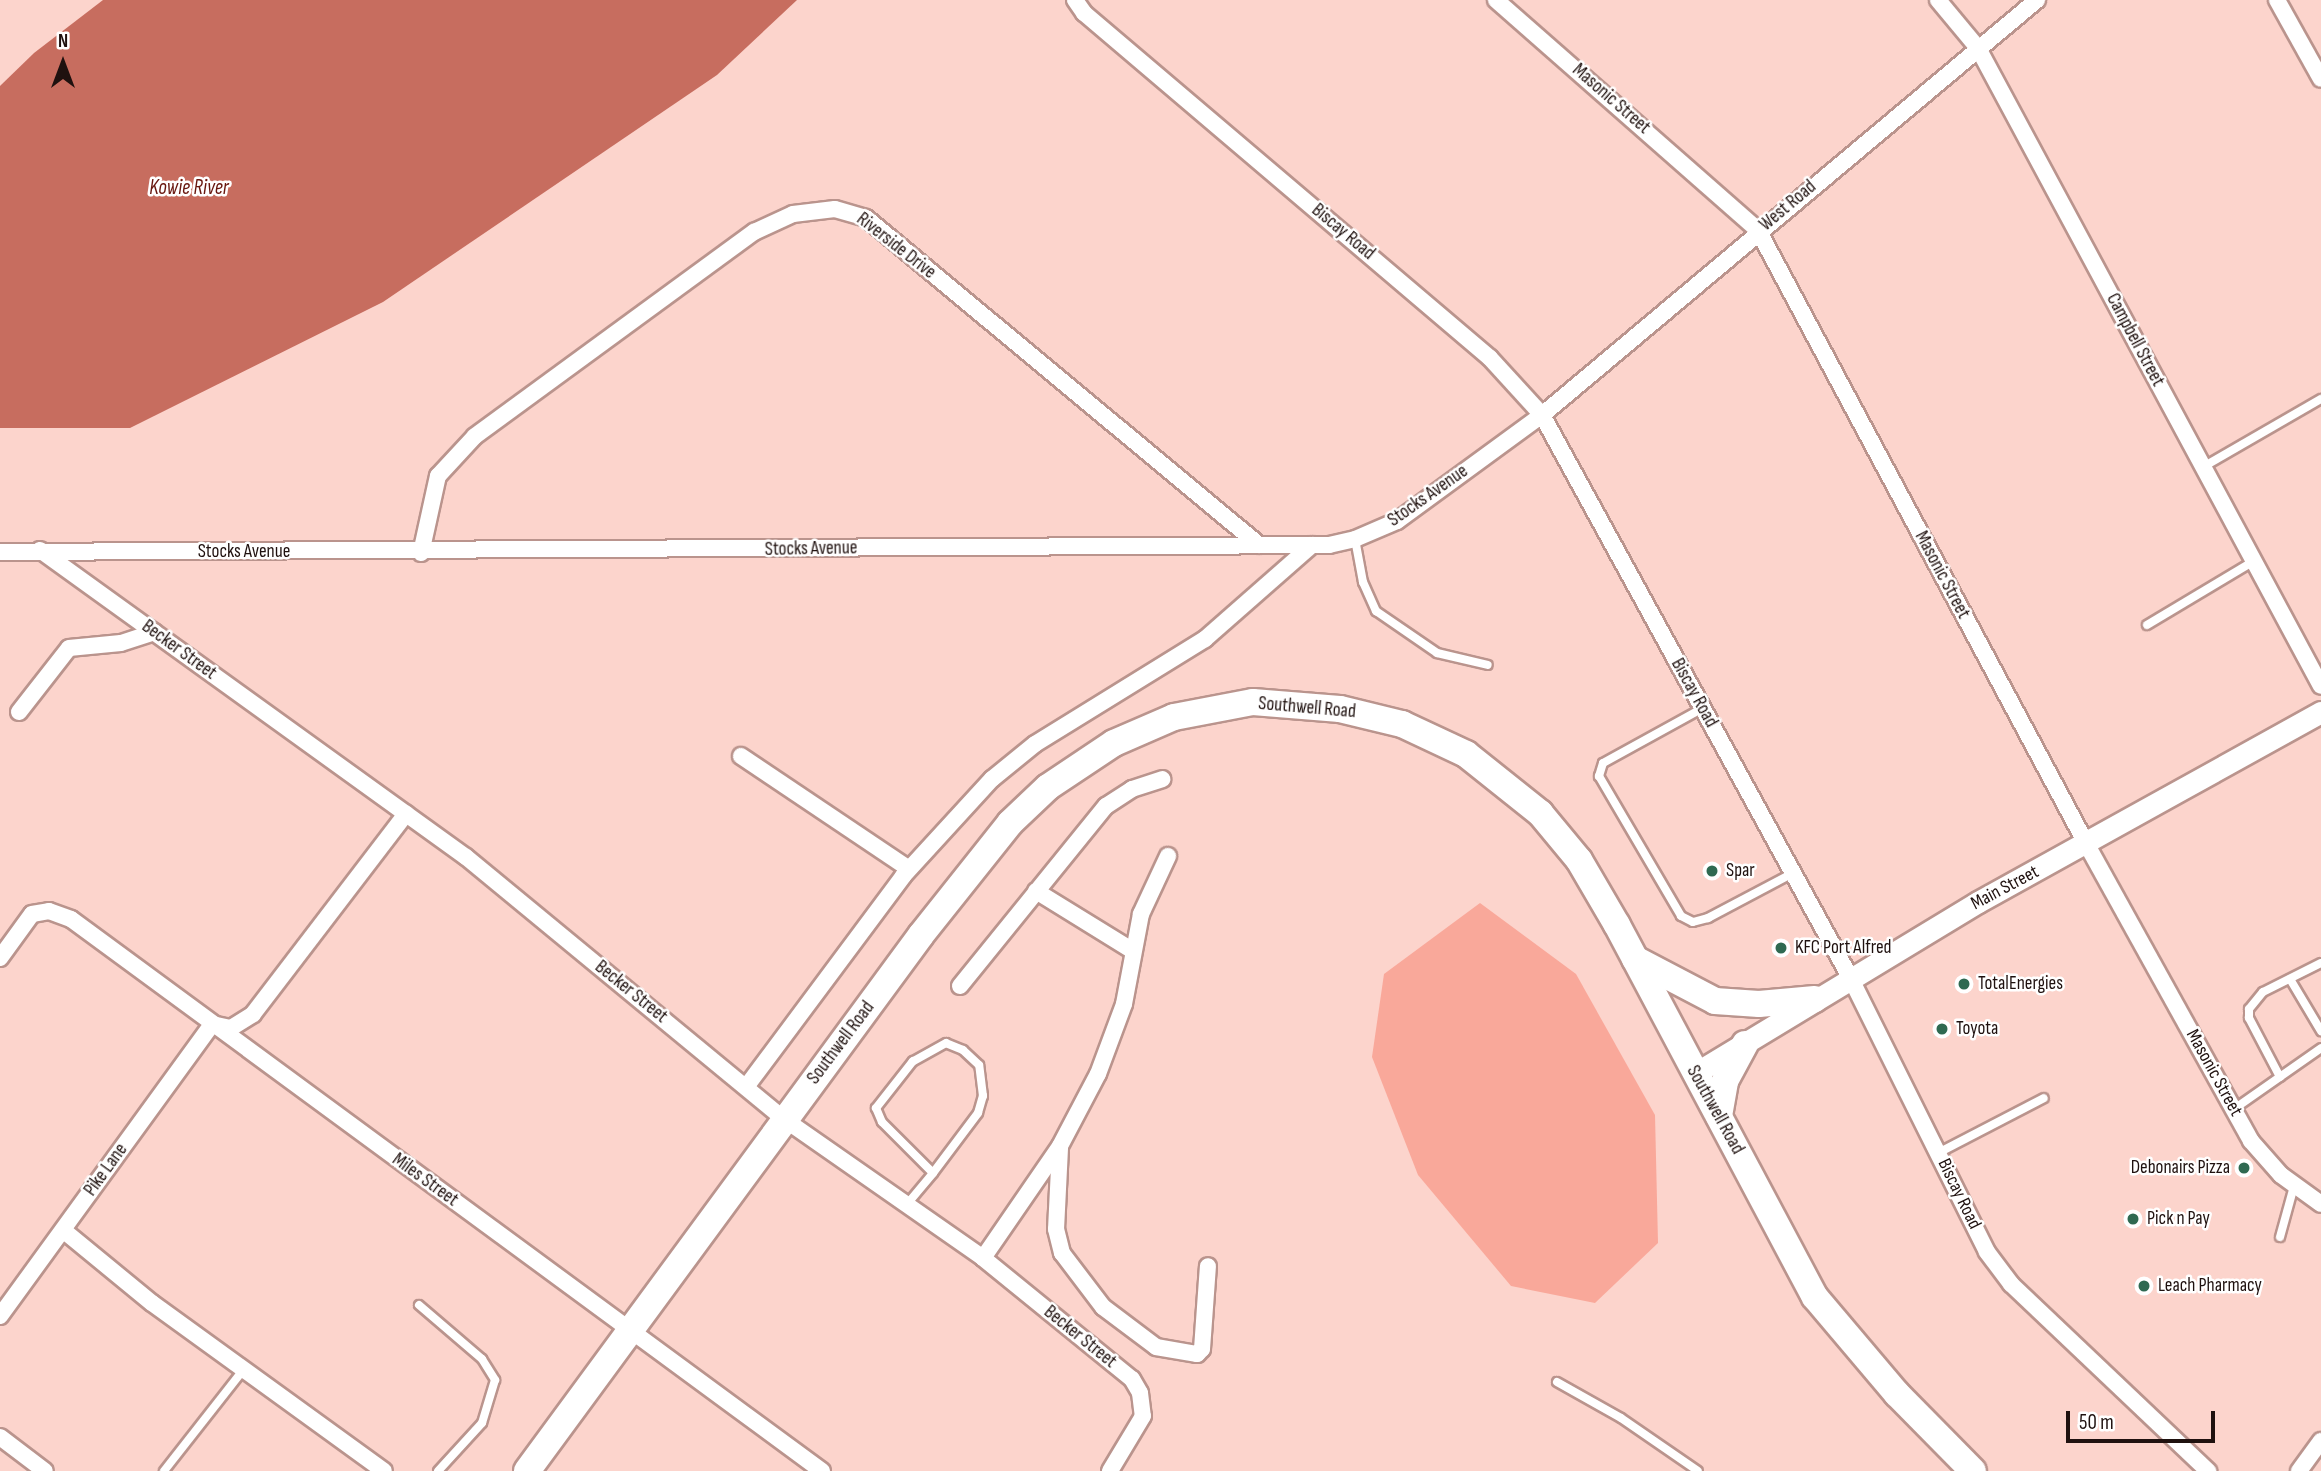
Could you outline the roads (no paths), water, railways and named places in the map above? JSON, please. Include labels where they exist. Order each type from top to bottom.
[{"type":"main road","name":"Southwell Road","points":[[527,1471],[784,1119],[966,876],[1010,824],[1048,787],[1114,743],[1200,711],[1253,702],[1340,709],[1402,724],[1466,754],[1516,790],[1561,836],[1635,959],[1815,1297],[1897,1394],[1973,1471]]},
{"type":"main road","points":[[1635,959],[1715,1001],[1759,1004],[1815,999]]},
{"type":"main road","points":[[1719,1116],[1725,1081],[1745,1044]]},
{"type":"street","name":"Biscay Road","points":[[1075,0],[1084,13],[1490,358],[1542,415],[1850,977],[1987,1252],[2011,1284],[2208,1471]]},
{"type":"street","name":"Masonic Street","points":[[1496,0],[1758,230],[2087,845],[2234,1109],[2266,1161],[2294,1186],[2321,1204]]},
{"type":"street","name":"Campbell Street","points":[[1938,0],[1978,48],[2321,686]]},
{"type":"street","name":"West Road","points":[[1542,415],[1758,230],[2037,0]]},
{"type":"street","points":[[2277,0],[2321,79]]},
{"type":"street","name":"Riverside Drive","points":[[421,553],[438,476],[475,436],[754,232],[793,214],[835,209],[866,218],[1259,545]]},
{"type":"street","name":"Stocks Avenue","points":[[0,552],[421,553],[1312,545],[1355,539],[1397,520],[1542,415]]},
{"type":"street","points":[[746,1087],[909,869],[992,779],[1035,744],[1205,639],[1277,572],[1312,545]]},
{"type":"street","name":"Becker Street","points":[[40,550],[488,875],[784,1119],[908,1203],[983,1258],[1136,1385],[1143,1416],[1110,1471]]},
{"type":"street","points":[[19,712],[69,648],[121,643],[154,632]]},
{"type":"street","name":"Main Street","points":[[1694,1074],[1850,977],[2321,712]]},
{"type":"street","points":[[741,756],[909,869]]},
{"type":"street","points":[[960,986],[1105,806],[1132,789],[1162,779]]},
{"type":"street","points":[[212,1024],[232,1028],[253,1014],[406,814]]},
{"type":"street","points":[[983,1258],[1060,1146],[1113,1040],[1141,915],[1168,856]]},
{"type":"street","points":[[1036,891],[1133,951]]},
{"type":"street","name":"Miles Street","points":[[0,958],[25,922],[40,911],[71,919],[822,1471]]},
{"type":"street","name":"Pike Lane","points":[[0,1316],[212,1024]]},
{"type":"street","points":[[1060,1146],[1056,1229],[1062,1253],[1103,1307],[1156,1347],[1197,1354],[1202,1349],[1208,1266]]},
{"type":"street","points":[[63,1230],[152,1303],[384,1471]]},
{"type":"street","points":[[0,1437],[44,1471]]},
{"type":"street","points":[[2299,1471],[2321,1441]]},
{"type":"lane","points":[[2203,467],[2321,399]]},
{"type":"lane","points":[[1355,539],[1363,582],[1376,611],[1437,653],[1488,665]]},
{"type":"lane","points":[[2147,625],[2254,561]]},
{"type":"lane","points":[[1703,708],[1603,763],[1599,776],[1681,916],[1693,922],[1707,918],[1793,873]]},
{"type":"lane","points":[[2280,1077],[2249,1018],[2249,1009],[2263,992],[2321,963]]},
{"type":"lane","points":[[2290,979],[2321,1031]]},
{"type":"lane","points":[[908,1203],[933,1173],[978,1113],[983,1096],[979,1065],[963,1050],[946,1043],[913,1060],[876,1108],[882,1122],[933,1173]]},
{"type":"lane","points":[[2234,1109],[2321,1048]]},
{"type":"lane","points":[[1938,1153],[2044,1098]]},
{"type":"lane","points":[[2280,1237],[2294,1186]]},
{"type":"lane","points":[[419,1305],[482,1359],[495,1380],[482,1423],[438,1471]]},
{"type":"lane","points":[[164,1471],[244,1369]]},
{"type":"lane","points":[[1557,1382],[1621,1418],[1699,1471]]},
{"type":"water","name":"Kowie River","points":[[103,0],[797,0],[717,75],[383,302],[130,428],[0,428],[0,86],[34,53]]},
{"type":"place","name":"Spar","points":[[1712,871]]},
{"type":"place","name":"KFC Port Alfred","points":[[1781,948]]},
{"type":"place","name":"TotalEnergies","points":[[1964,984]]},
{"type":"place","name":"Toyota","points":[[1942,1029]]},
{"type":"place","name":"Debonairs Pizza","points":[[2244,1168]]},
{"type":"place","name":"Pick n Pay","points":[[2133,1219]]},
{"type":"place","name":"Leach Pharmacy","points":[[2144,1286]]}]
